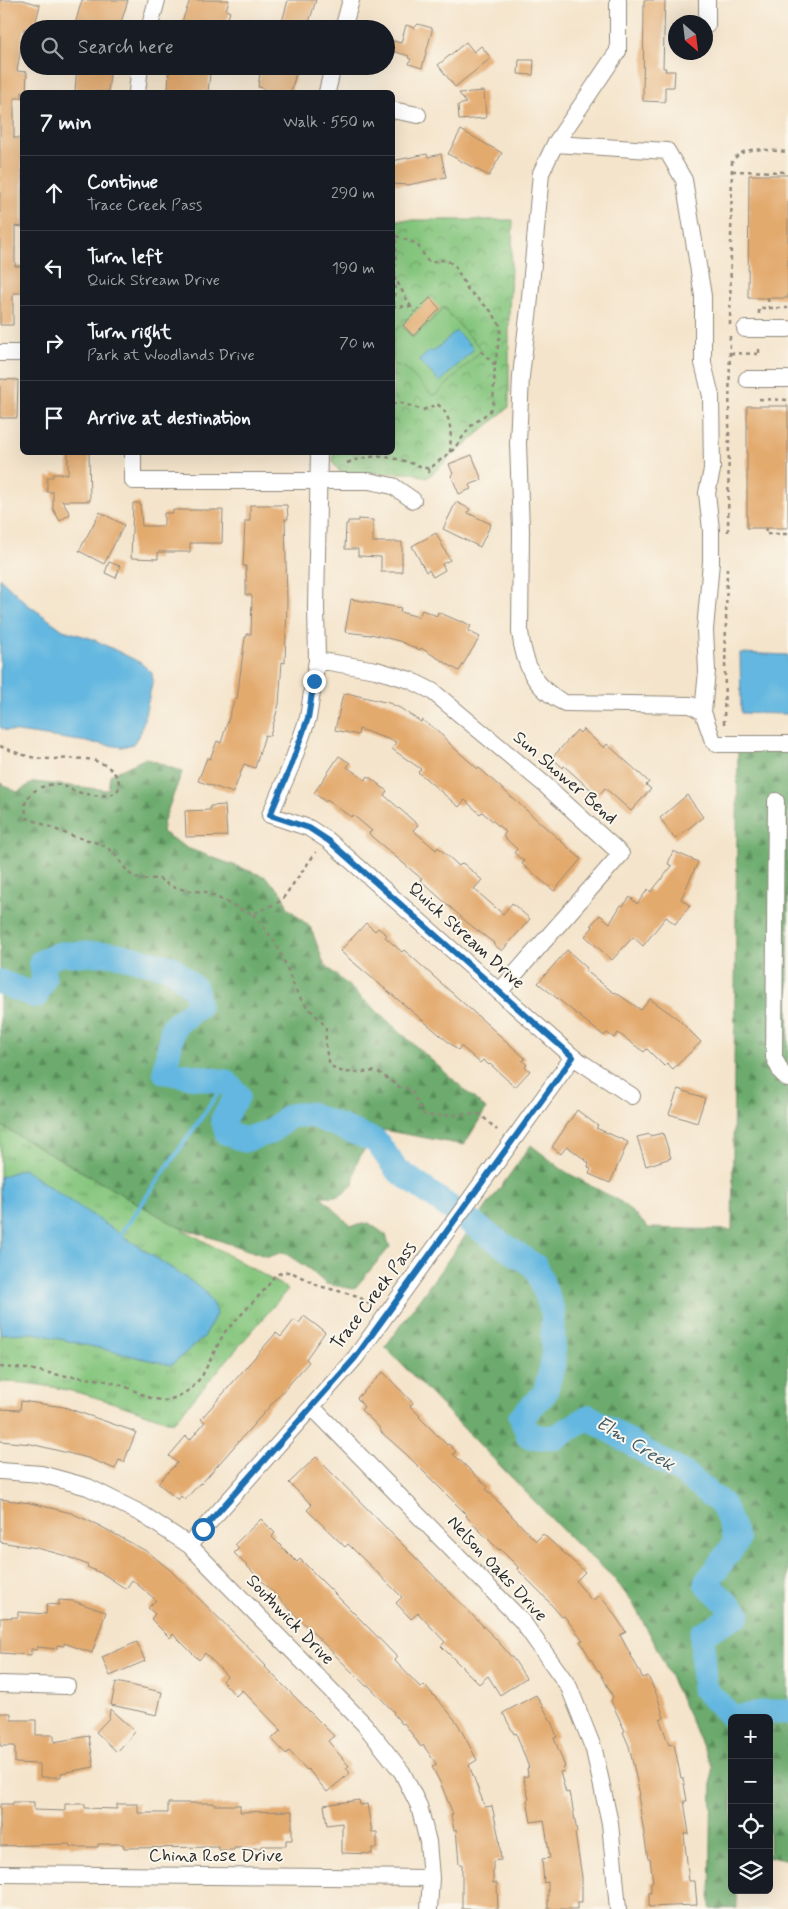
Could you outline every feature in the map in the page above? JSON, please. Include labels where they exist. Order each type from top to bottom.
[{"type":"street","points":[[151,20],[157,0]]},
{"type":"street","points":[[345,20],[351,0]]},
{"type":"street","points":[[618,0],[618,51],[555,144],[541,173],[521,376],[518,442],[521,531],[520,632],[522,648],[530,669],[537,682],[552,697],[565,702],[691,705],[703,712]]},
{"type":"street","points":[[707,0],[707,15]]},
{"type":"street","points":[[137,90],[139,75]]},
{"type":"street","points":[[327,90],[331,75]]},
{"type":"street","points":[[395,111],[418,115]]},
{"type":"street","points":[[555,144],[667,151],[684,180],[703,296],[703,363],[711,396],[712,470],[707,493],[711,530],[711,562],[705,630],[707,671],[703,712],[713,741],[720,744],[788,744]]},
{"type":"street","points":[[745,328],[788,329]]},
{"type":"street","points":[[0,353],[20,353]]},
{"type":"street","points":[[747,378],[788,379]]},
{"type":"street","points":[[133,455],[133,480],[368,481],[393,486],[413,500]]},
{"type":"street","points":[[317,660],[316,607],[319,455]]},
{"type":"street","name":"Quick Stream Drive","points":[[317,660],[308,718],[291,766],[270,815],[309,828],[329,841],[573,1057],[632,1096]]},
{"type":"street","name":"Sun Shower Bend","points":[[317,660],[376,670],[410,680],[432,691],[544,784],[621,854],[499,992]]},
{"type":"street","points":[[776,801],[774,1057],[781,1072],[788,1079]]},
{"type":"street","name":"Trace Creek Pass","points":[[189,1545],[355,1358],[573,1057]]},
{"type":"street","name":"Nelson Oaks Drive","points":[[312,1407],[522,1621],[569,1687],[594,1750],[610,1823],[618,1909]]},
{"type":"street","name":"Southwick Drive","points":[[0,1471],[41,1474],[88,1487],[142,1514],[189,1545],[364,1724],[402,1772],[419,1806],[428,1842],[431,1878],[429,1909]]},
{"type":"street","points":[[0,1684],[67,1686]]},
{"type":"street","name":"China Rose Drive","points":[[0,1874],[431,1878]]},
{"type":"path","points":[[727,540],[732,162],[742,152],[749,150],[788,152]]},
{"type":"path","points":[[732,171],[788,172]]},
{"type":"path","points":[[414,312],[395,278],[396,236],[417,244],[431,263],[442,260],[448,261],[455,266],[468,290],[492,312],[501,328],[495,365],[493,404],[490,411],[471,426],[450,453],[429,469]]},
{"type":"path","points":[[768,298],[769,308]]},
{"type":"path","points":[[395,305],[411,307]]},
{"type":"path","points":[[759,319],[758,308],[788,308]]},
{"type":"path","points":[[730,353],[759,355],[759,349]]},
{"type":"path","points":[[481,351],[495,365]]},
{"type":"path","points":[[759,399],[788,400]]},
{"type":"path","points":[[395,404],[401,403],[424,410],[436,404],[443,408],[449,421],[451,434],[450,453]]},
{"type":"path","points":[[347,462],[365,456],[383,456],[429,469]]},
{"type":"path","points":[[429,469],[429,475]]},
{"type":"path","points":[[766,528],[765,534],[788,534]]},
{"type":"path","points":[[724,724],[727,560]]},
{"type":"path","points":[[0,746],[36,758],[95,759],[106,764],[119,780],[120,788],[116,793],[109,796],[77,792],[60,785],[41,787],[27,799],[25,808],[27,818],[67,834],[105,846],[133,878],[144,881],[158,878],[172,887],[206,892],[253,914],[277,946],[287,973],[303,1001],[326,1028],[325,1046],[332,1068],[340,1072],[351,1073],[377,1071],[399,1087],[411,1089],[424,1114],[431,1116],[480,1114],[497,1130]]},
{"type":"path","points":[[253,914],[281,901],[316,852]]},
{"type":"path","points":[[0,1367],[29,1369],[59,1375],[103,1380],[124,1386],[150,1398],[165,1401],[177,1397],[190,1389],[202,1376],[224,1333],[267,1287],[275,1275],[291,1272],[320,1286],[358,1296],[370,1305]]},
{"type":"green space","points":[[395,220],[513,220],[509,315],[509,407],[427,478],[413,473],[341,473],[333,463],[333,455],[395,455]]},
{"type":"green space","points":[[444,308],[482,350],[436,395],[432,395],[405,368],[395,365],[395,331],[401,325],[413,338]]},
{"type":"green space","points":[[738,746],[788,747],[788,1860],[773,1857],[773,1714],[728,1714],[728,1894],[736,1894],[737,1908],[710,1909],[712,1766],[652,1638],[632,1602],[612,1576],[574,1542],[385,1347],[531,1145],[564,1171],[621,1202],[649,1228],[732,1230]]},
{"type":"green space","points":[[146,758],[182,772],[164,820],[162,832],[187,848],[266,877],[282,893],[288,908],[311,928],[324,964],[486,1109],[464,1145],[383,1130],[374,1133],[356,1164],[353,1185],[340,1196],[321,1196],[351,1226],[369,1223],[386,1235],[390,1247],[354,1289],[326,1284],[309,1269],[283,1252],[268,1257],[177,1226],[0,1125],[0,783],[17,792],[34,782],[108,790],[110,775]]},
{"type":"green space","points":[[0,1125],[288,1289],[173,1423],[67,1390],[23,1383],[0,1382]]},
{"type":"water","points":[[456,331],[474,349],[440,382],[419,361],[430,350],[433,352]]},
{"type":"water","points":[[0,578],[27,604],[63,630],[93,639],[141,663],[152,673],[153,680],[141,732],[133,744],[122,747],[4,730],[0,727]]},
{"type":"water","points":[[740,653],[788,655],[788,714],[741,713]]},
{"type":"water","points":[[23,1169],[204,1290],[217,1312],[204,1337],[171,1365],[34,1333],[0,1334],[0,1177]]},
{"type":"building","points":[[0,0],[23,0],[40,5],[36,20],[20,20],[20,53],[17,71],[20,71],[20,75],[27,75],[26,90],[20,90],[20,98],[14,98],[14,138],[20,138],[20,227],[15,226],[15,266],[20,266],[20,293],[13,293],[13,325],[0,325]]},
{"type":"building","points":[[82,0],[128,0],[122,20],[76,20]]},
{"type":"building","points":[[190,0],[229,0],[226,10],[230,12],[227,20],[182,20]]},
{"type":"building","points":[[288,0],[316,0],[310,20],[282,20]]},
{"type":"building","points":[[644,0],[665,0],[663,68],[666,68],[665,71],[675,71],[674,87],[665,87],[665,102],[643,101]]},
{"type":"building","points":[[418,24],[432,28],[422,68],[409,64],[411,59],[408,58],[409,56],[395,52],[395,41],[401,43],[406,25],[414,28]]},
{"type":"building","points":[[466,42],[474,52],[481,46],[491,58],[455,87],[438,65]]},
{"type":"building","points":[[519,60],[534,60],[533,75],[518,74]]},
{"type":"building","points":[[76,75],[110,75],[108,90],[75,90]]},
{"type":"building","points":[[169,75],[210,75],[208,90],[168,90]]},
{"type":"building","points":[[260,75],[296,75],[292,90],[264,90],[264,88],[258,87]]},
{"type":"building","points":[[484,91],[486,118],[459,120],[458,105],[466,103],[459,93]]},
{"type":"building","points":[[461,130],[502,153],[489,176],[448,154]]},
{"type":"building","points":[[427,154],[428,157],[441,154],[446,177],[408,185],[395,184],[395,160]]},
{"type":"building","points":[[749,175],[788,175],[788,298],[748,298]]},
{"type":"building","points":[[430,298],[440,309],[413,336],[403,325]]},
{"type":"building","points":[[0,379],[18,380],[17,418],[0,418]]},
{"type":"building","points":[[747,406],[788,406],[788,528],[747,528]]},
{"type":"building","points":[[68,455],[89,455],[90,501],[62,501],[70,514],[60,521],[53,509],[53,492],[47,492],[47,477],[53,477],[53,474],[68,474]]},
{"type":"building","points":[[472,455],[482,480],[469,485],[471,489],[459,494],[451,475],[453,474],[449,464]]},
{"type":"building","points":[[456,502],[470,509],[468,513],[491,524],[480,547],[443,529]]},
{"type":"building","points":[[133,503],[140,503],[142,526],[164,526],[164,513],[173,513],[173,510],[223,510],[222,543],[190,543],[190,552],[158,552],[158,559],[131,558]]},
{"type":"building","points":[[250,505],[287,505],[288,519],[285,519],[287,602],[285,663],[282,662],[279,704],[270,736],[265,735],[255,768],[244,764],[233,793],[198,781],[207,758],[210,759],[217,741],[221,743],[235,698],[237,699],[245,637],[247,637],[247,634],[251,634],[252,597],[251,595],[246,595],[246,566],[243,566],[245,521],[250,521]]},
{"type":"building","points":[[100,512],[124,525],[104,564],[79,551]]},
{"type":"building","points":[[358,519],[373,520],[373,542],[402,542],[402,572],[381,572],[381,557],[358,556],[358,549],[345,549],[346,524],[348,524],[348,521],[358,521]]},
{"type":"building","points":[[436,533],[450,560],[442,564],[445,570],[433,577],[429,570],[426,572],[412,546]]},
{"type":"building","points":[[109,562],[120,566],[116,578],[105,573]]},
{"type":"building","points":[[351,599],[401,608],[400,612],[419,617],[422,610],[437,616],[438,612],[471,626],[468,631],[480,637],[459,671],[421,648],[420,650],[399,641],[371,634],[345,632]]},
{"type":"building","points":[[346,693],[389,703],[437,730],[453,747],[581,859],[554,891],[522,864],[524,861],[514,853],[517,849],[503,836],[506,832],[482,812],[480,814],[465,800],[459,807],[418,772],[421,769],[392,749],[396,742],[359,729],[358,735],[335,730],[343,694],[346,695]]},
{"type":"building","points":[[583,729],[604,748],[607,744],[649,782],[646,785],[651,789],[631,811],[605,788],[598,796],[552,758],[577,730],[580,733]]},
{"type":"building","points":[[339,756],[350,763],[347,767],[365,780],[368,776],[387,791],[384,795],[418,825],[413,830],[436,850],[438,847],[459,866],[462,863],[464,864],[482,880],[474,889],[503,914],[512,903],[530,919],[502,951],[371,836],[369,833],[372,831],[353,815],[351,817],[314,793]]},
{"type":"building","points":[[687,795],[703,817],[675,839],[660,818]]},
{"type":"building","points":[[225,805],[227,836],[186,837],[185,811],[210,810],[210,806]]},
{"type":"building","points":[[673,851],[698,862],[681,899],[690,906],[675,924],[666,917],[643,946],[633,937],[612,960],[585,936],[593,927],[591,925],[600,915],[610,923],[621,905],[623,906],[630,897],[637,904],[648,889],[651,892],[672,866],[668,864]]},
{"type":"building","points":[[366,923],[375,931],[378,928],[387,935],[385,937],[402,952],[404,950],[525,1058],[523,1061],[527,1065],[525,1067],[530,1071],[515,1087],[490,1064],[483,1060],[480,1063],[461,1046],[458,1050],[340,951]]},
{"type":"building","points":[[567,950],[587,968],[585,970],[614,993],[641,1010],[650,999],[678,1019],[701,1042],[673,1069],[667,1063],[664,1066],[647,1049],[644,1052],[618,1033],[614,1038],[607,1033],[604,1036],[538,983]]},
{"type":"building","points":[[678,1089],[705,1098],[697,1123],[669,1114]]},
{"type":"building","points":[[577,1110],[598,1126],[596,1128],[628,1142],[610,1183],[589,1174],[591,1169],[588,1167],[589,1163],[567,1146],[561,1154],[552,1147]]},
{"type":"building","points":[[663,1133],[671,1158],[646,1166],[637,1137]]},
{"type":"building","points":[[304,1316],[325,1332],[306,1359],[309,1362],[201,1484],[185,1500],[181,1496],[178,1500],[158,1483],[177,1463],[169,1456],[186,1436],[190,1440],[205,1422],[201,1419],[276,1333],[281,1337],[294,1320],[299,1323]]},
{"type":"building","points":[[383,1372],[413,1403],[410,1406],[419,1417],[447,1445],[449,1444],[456,1452],[453,1454],[488,1487],[486,1489],[536,1541],[543,1534],[585,1572],[576,1581],[592,1601],[599,1595],[626,1632],[620,1635],[643,1678],[648,1676],[658,1698],[664,1718],[660,1720],[669,1745],[674,1744],[681,1778],[683,1778],[687,1801],[684,1801],[689,1834],[684,1834],[689,1881],[695,1881],[697,1905],[649,1907],[649,1893],[651,1893],[651,1882],[653,1882],[638,1795],[640,1795],[629,1746],[623,1732],[625,1731],[611,1701],[613,1697],[599,1670],[580,1641],[583,1640],[564,1616],[562,1617],[517,1569],[518,1567],[361,1410],[364,1407],[357,1398]]},
{"type":"building","points":[[21,1401],[64,1407],[136,1432],[124,1462],[119,1460],[115,1469],[88,1458],[31,1444],[0,1441],[0,1409],[20,1410]]},
{"type":"building","points":[[316,1457],[495,1638],[515,1661],[526,1678],[500,1695],[488,1676],[479,1684],[441,1646],[445,1642],[418,1613],[411,1619],[396,1603],[402,1597],[348,1544],[345,1547],[307,1510],[312,1505],[289,1483]]},
{"type":"building","points":[[0,1499],[30,1503],[71,1513],[148,1552],[169,1569],[237,1636],[334,1736],[328,1741],[349,1766],[346,1768],[350,1773],[327,1792],[308,1769],[289,1751],[286,1754],[272,1739],[281,1730],[242,1690],[236,1696],[222,1681],[227,1676],[205,1653],[199,1660],[173,1634],[170,1638],[151,1619],[155,1614],[148,1608],[156,1600],[132,1580],[126,1589],[105,1575],[87,1567],[88,1565],[63,1555],[37,1548],[0,1542]]},
{"type":"building","points":[[261,1519],[275,1533],[272,1537],[297,1562],[300,1559],[362,1621],[397,1657],[394,1660],[421,1688],[424,1685],[458,1724],[477,1760],[469,1765],[485,1807],[492,1806],[499,1838],[501,1860],[493,1861],[493,1883],[497,1883],[498,1909],[462,1909],[462,1864],[459,1864],[456,1829],[454,1830],[451,1815],[453,1814],[432,1767],[437,1765],[423,1745],[421,1747],[404,1723],[402,1724],[394,1712],[368,1685],[366,1686],[234,1553],[239,1548],[235,1544]]},
{"type":"building","points":[[59,1600],[73,1601],[106,1612],[92,1653],[64,1643],[64,1646],[57,1645],[57,1649],[37,1647],[37,1650],[31,1649],[31,1655],[0,1653],[0,1618],[18,1617],[18,1612],[46,1614],[47,1604],[59,1605]]},
{"type":"building","points":[[137,1642],[145,1661],[110,1676],[102,1657]]},
{"type":"building","points":[[116,1682],[162,1692],[157,1715],[111,1705]]},
{"type":"building","points":[[536,1695],[551,1721],[557,1737],[554,1738],[565,1767],[563,1768],[564,1771],[560,1772],[566,1793],[569,1792],[571,1798],[582,1877],[582,1902],[577,1902],[577,1909],[548,1909],[548,1882],[544,1883],[542,1859],[550,1858],[544,1820],[531,1822],[527,1800],[529,1799],[523,1777],[528,1776],[527,1768],[529,1768],[516,1733],[514,1734],[503,1713]]},
{"type":"building","points":[[110,1709],[135,1732],[117,1752],[96,1732],[109,1718]]},
{"type":"building","points":[[0,1713],[11,1713],[11,1720],[36,1720],[36,1735],[54,1735],[54,1742],[89,1736],[94,1767],[61,1773],[61,1777],[40,1777],[40,1764],[15,1763],[15,1746],[0,1746]]},
{"type":"building","points":[[359,1800],[360,1805],[367,1804],[372,1832],[377,1832],[377,1848],[372,1848],[372,1854],[342,1853],[342,1823],[327,1825],[324,1805]]},
{"type":"building","points":[[13,1802],[34,1802],[34,1810],[65,1811],[65,1804],[85,1804],[85,1808],[117,1809],[117,1804],[138,1804],[138,1813],[168,1813],[168,1803],[214,1803],[214,1805],[240,1805],[240,1812],[292,1811],[292,1840],[286,1840],[286,1846],[234,1848],[234,1850],[219,1850],[219,1847],[124,1848],[123,1844],[98,1844],[98,1847],[70,1847],[70,1844],[0,1846],[0,1804],[13,1804]]},
{"type":"waterway","name":"Elm Creek","points":[[0,982],[36,996],[44,978],[41,962],[60,954],[114,954],[172,968],[196,990],[198,1006],[173,1027],[165,1072],[226,1082],[238,1095],[223,1119],[227,1133],[244,1140],[270,1132],[289,1116],[309,1114],[376,1141],[397,1170],[536,1267],[553,1312],[553,1363],[545,1393],[521,1417],[529,1436],[554,1438],[589,1417],[685,1474],[723,1505],[737,1541],[706,1583],[738,1614],[702,1634],[704,1689],[729,1714]]},
{"type":"waterway","points":[[115,1237],[120,1235],[226,1082]]},
{"type":"waterway","name":"Elm Creek","points":[[757,1714],[788,1712]]},
{"type":"route","points":[[203,1529],[355,1358],[573,1057],[329,841],[309,828],[270,815],[291,766],[308,718],[314,681]]}]
